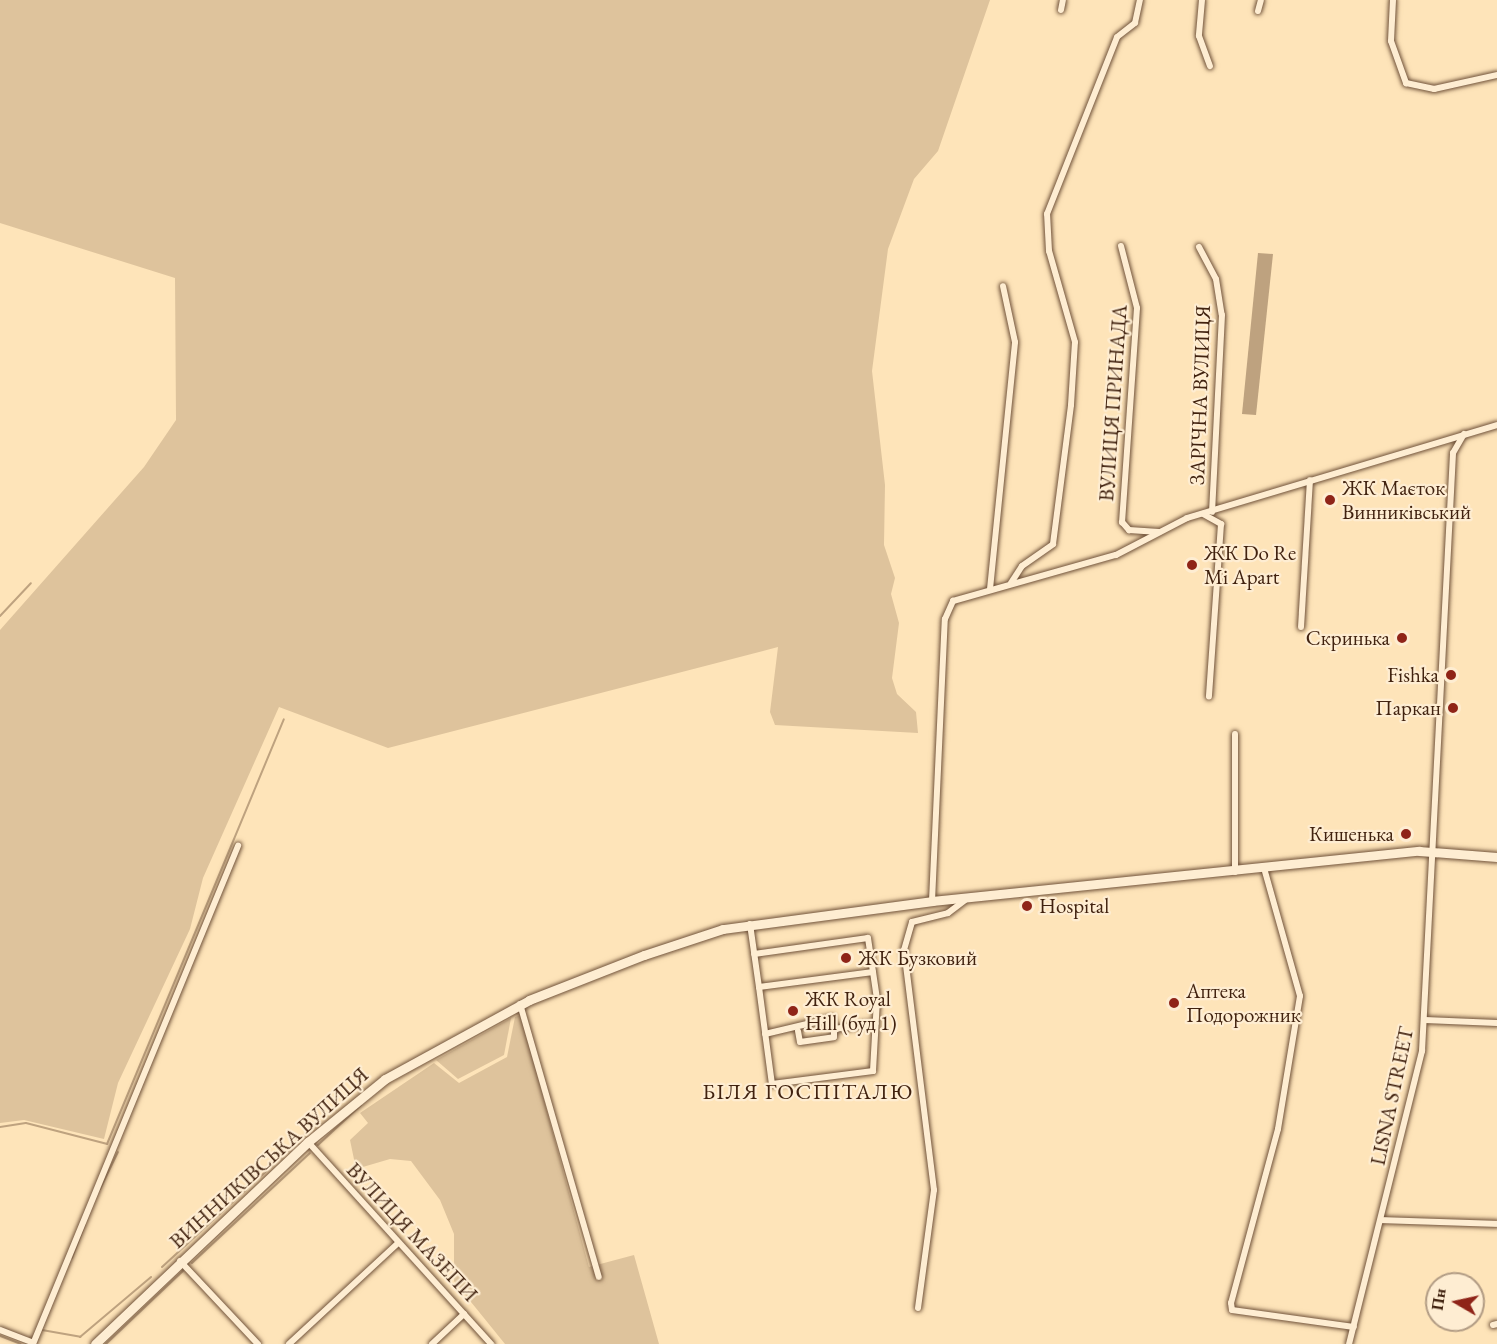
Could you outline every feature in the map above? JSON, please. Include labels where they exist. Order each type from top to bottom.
[{"type":"main road","name":"ВИННИКІВСЬКА ВУЛИЦЯ","points":[[95,1344],[308,1142],[385,1079],[520,1004],[644,955],[750,924],[932,901],[968,900],[1432,850],[1497,857]]},
{"type":"street","points":[[1061,10],[1063,0]]},
{"type":"street","points":[[1011,584],[1022,566],[1053,544],[1071,405],[1075,342],[1046,219],[1117,37],[1135,23],[1140,0]]},
{"type":"street","points":[[1202,0],[1199,36],[1210,66]]},
{"type":"street","points":[[1258,10],[1261,0]]},
{"type":"street","points":[[1393,0],[1391,41],[1406,83],[1434,89],[1497,75]]},
{"type":"street","name":"ВУЛИЦЯ ПРИНАДА","points":[[1122,246],[1137,308],[1122,522],[1129,530],[1160,532]]},
{"type":"street","name":"ЗАРІЧНА ВУЛИЦЯ","points":[[1199,247],[1216,279],[1222,315],[1212,512]]},
{"type":"street","points":[[990,589],[1015,342],[1004,286]]},
{"type":"street","points":[[932,901],[946,612],[952,601],[1132,549],[1160,532],[1203,514],[1497,425]]},
{"type":"street","name":"LISNA STREET","points":[[1349,1344],[1382,1220],[1425,1020],[1453,453],[1464,434]]},
{"type":"street","points":[[1301,627],[1310,480]]},
{"type":"street","points":[[1203,514],[1221,524],[1209,697]]},
{"type":"street","points":[[1234,734],[1235,872]]},
{"type":"street","points":[[0,1330],[32,1343],[105,1165],[119,1145],[238,846]]},
{"type":"street","points":[[1264,868],[1300,996],[1278,1129],[1231,1304],[1232,1310],[1354,1327]]},
{"type":"street","points":[[918,1308],[934,1190],[910,1026],[906,933],[912,922],[948,913],[968,900]]},
{"type":"street","points":[[750,924],[754,954],[759,987],[772,1084],[873,1071],[876,1023],[868,938],[754,954]]},
{"type":"street","points":[[759,987],[873,972]]},
{"type":"street","points":[[520,1004],[599,1277]]},
{"type":"street","points":[[832,1018],[834,1037],[800,1042],[798,1031],[797,1023],[832,1018]]},
{"type":"street","points":[[1425,1020],[1497,1023]]},
{"type":"street","points":[[834,1029],[876,1023]]},
{"type":"street","points":[[765,1034],[798,1031]]},
{"type":"street","name":"ВУЛИЦЯ МАЗЕПИ","points":[[308,1142],[397,1244],[491,1344]]},
{"type":"street","points":[[1382,1220],[1497,1224]]},
{"type":"street","points":[[289,1344],[397,1244]]},
{"type":"street","points":[[180,1261],[258,1344]]},
{"type":"street","points":[[432,1344],[464,1314]]},
{"type":"shaded area","points":[[0,0],[990,0],[938,151],[914,179],[888,249],[872,371],[885,485],[884,545],[895,578],[891,594],[899,623],[892,678],[897,694],[916,712],[918,733],[775,725],[770,712],[778,647],[388,748],[279,707],[203,878],[190,929],[118,1083],[104,1139],[24,1120],[0,1123],[0,630],[144,467],[176,420],[175,278],[0,223]]},
{"type":"shaded area","points":[[1258,253],[1273,254],[1256,415],[1242,414]]},
{"type":"shaded area","points":[[521,1015],[589,1267],[634,1255],[659,1344],[505,1344],[454,1281],[454,1234],[440,1200],[411,1161],[390,1159],[356,1169],[350,1140],[368,1123],[360,1113],[434,1063],[459,1083],[507,1057],[515,1017]]},
{"type":"shaded area","points":[[511,1018],[504,1055],[458,1079],[436,1060]]},
{"type":"waterway","points":[[0,616],[31,583]]},
{"type":"waterway","points":[[0,1127],[26,1123],[107,1144],[284,719]]},
{"type":"waterway","points":[[318,1145],[361,1105]]},
{"type":"waterway","points":[[162,1267],[300,1140]]},
{"type":"waterway","points":[[100,1189],[118,1152]]},
{"type":"waterway","points":[[192,1263],[310,1153]]},
{"type":"waterway","points":[[72,1258],[85,1224]]},
{"type":"waterway","points":[[106,1344],[183,1271]]},
{"type":"waterway","points":[[42,1330],[80,1337],[151,1277]]},
{"type":"waterway","points":[[0,1336],[21,1344]]},
{"type":"place","name":"ЖК Маєток Винниківський","points":[[1330,500]]},
{"type":"place","name":"ЖК Do Re Mi Apart","points":[[1192,565]]},
{"type":"place","name":"Скринька","points":[[1402,638]]},
{"type":"place","name":"Fishka","points":[[1451,675]]},
{"type":"place","name":"Паркан","points":[[1453,708]]},
{"type":"place","name":"Кишенька","points":[[1406,834]]},
{"type":"place","name":"Hospital","points":[[1027,906]]},
{"type":"place","name":"ЖК Бузковий","points":[[846,958]]},
{"type":"place","name":"Аптека Подорожник","points":[[1174,1003]]},
{"type":"place","name":"ЖК Royal Hill (буд 1)","points":[[793,1011]]},
{"type":"district","name":"БІЛЯ ГОСПІТАЛЮ","points":[[808,1092]]}]
